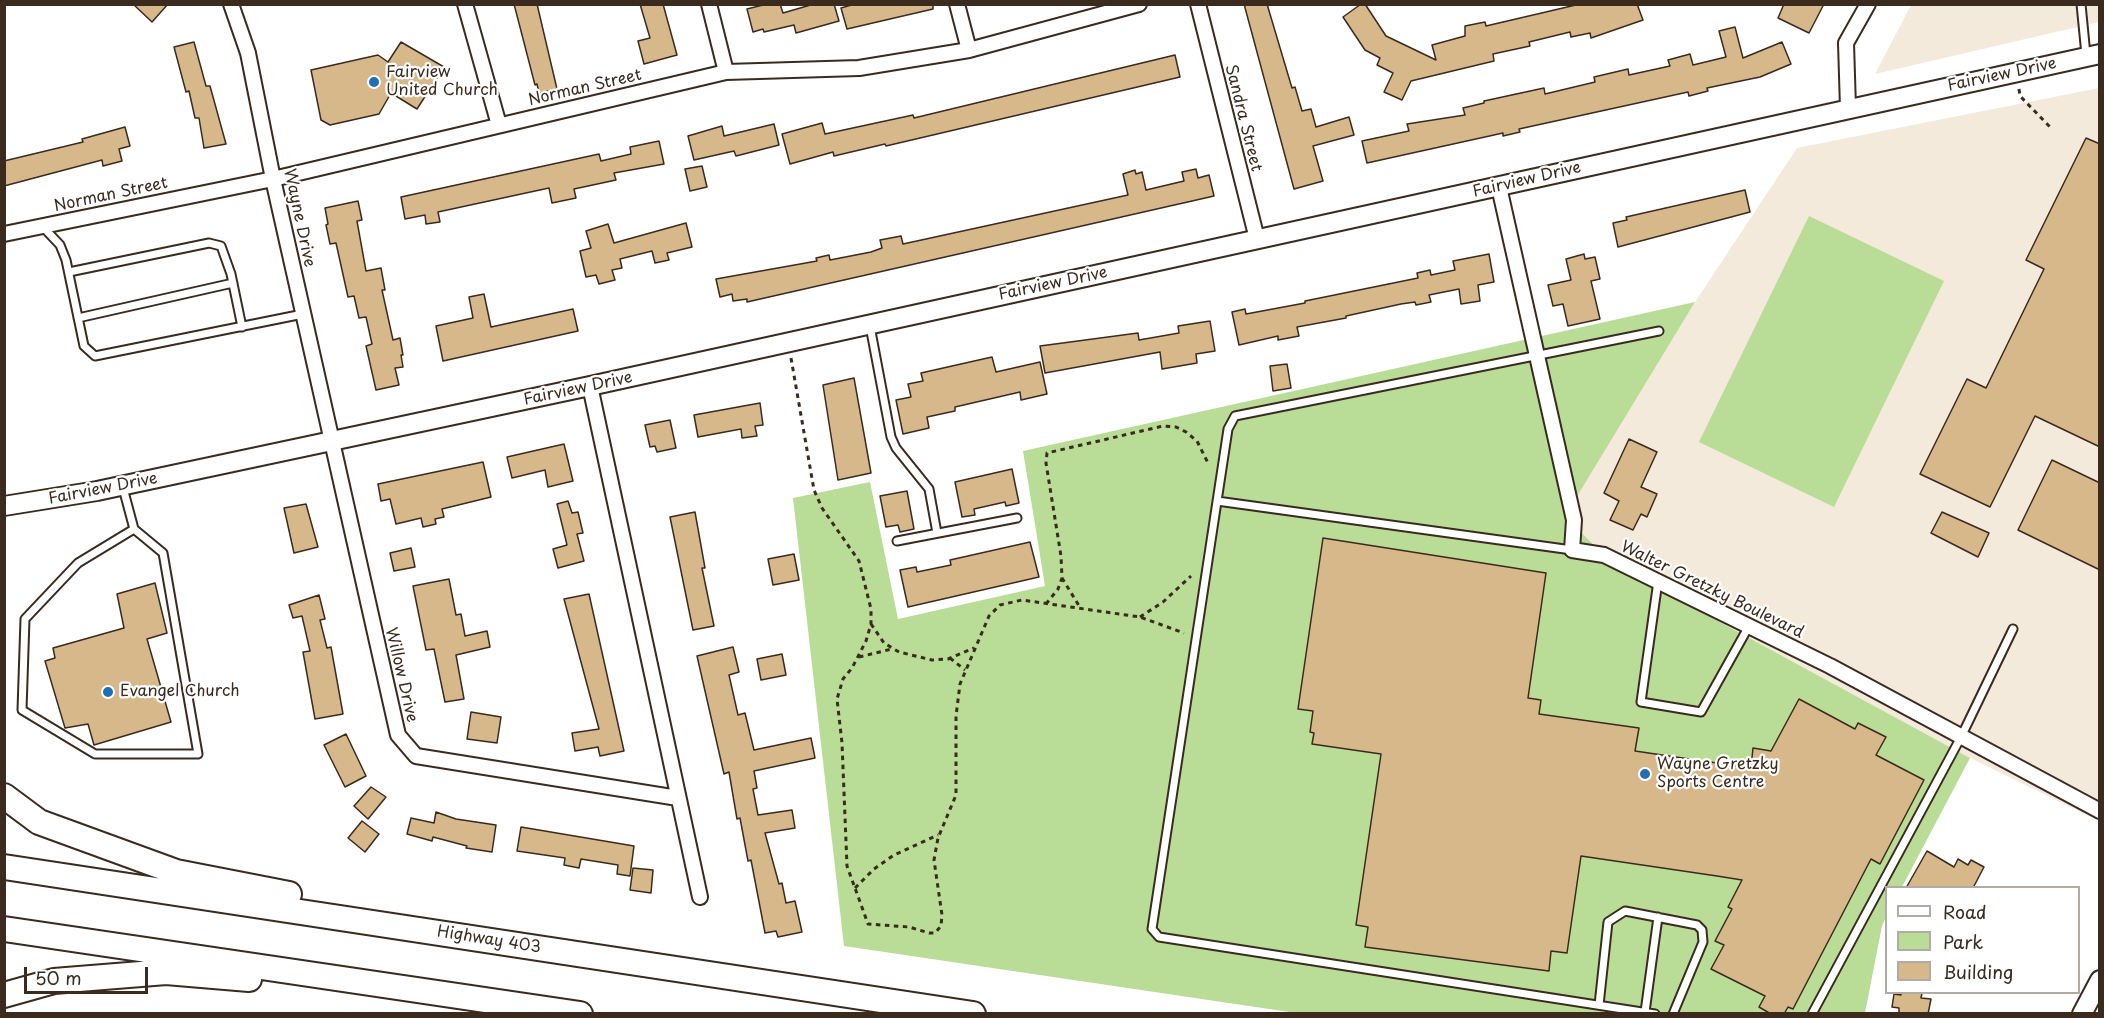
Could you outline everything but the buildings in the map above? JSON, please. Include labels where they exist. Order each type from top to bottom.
[{"type":"highway","points":[[4,796],[39,822],[176,872],[397,916],[475,938]]},
{"type":"highway","name":"Highway 403","points":[[4,867],[973,1014]]},
{"type":"highway","points":[[4,929],[580,1014]]},
{"type":"highway","points":[[4,995],[54,981],[166,972],[336,986],[393,985]]},
{"type":"main road","name":"Fairview Drive","points":[[4,506],[122,485],[590,386],[2093,56]]},
{"type":"main road","points":[[2082,1014],[2100,980]]},
{"type":"street","name":"Wayne Drive","points":[[231,4],[248,53],[273,178],[332,441]]},
{"type":"street","points":[[465,4],[499,124]]},
{"type":"street","points":[[709,4],[726,72]]},
{"type":"street","points":[[957,4],[969,50]]},
{"type":"street","name":"Norman Street","points":[[4,234],[273,178],[726,72],[859,68],[969,50],[1139,4]]},
{"type":"street","name":"Sandra Street","points":[[1198,4],[1257,239]]},
{"type":"street","points":[[1848,108],[1846,43],[1868,4]]},
{"type":"street","points":[[1499,187],[1574,520],[1572,550]]},
{"type":"street","points":[[590,386],[700,897]]},
{"type":"street","name":"Willow Drive","points":[[332,441],[398,735],[416,756],[678,798]]},
{"type":"street","name":"Walter Gretzky Boulevard","points":[[1572,550],[1604,555],[1830,666],[2100,811]]},
{"type":"lane","points":[[2081,4],[2093,56]]},
{"type":"lane","points":[[42,226],[60,245],[69,272],[84,346],[96,356],[303,314]]},
{"type":"lane","points":[[69,272],[209,243],[221,246],[233,283],[242,327]]},
{"type":"lane","points":[[78,318],[233,283]]},
{"type":"lane","points":[[870,325],[891,437],[896,448],[929,489],[937,533]]},
{"type":"lane","points":[[1655,1014],[1159,937],[1152,928],[1228,429],[1235,416],[1659,331]]},
{"type":"lane","points":[[122,485],[134,529],[163,553],[198,754],[95,754],[22,710],[25,619],[78,563],[134,529]]},
{"type":"lane","points":[[1217,501],[1572,550]]},
{"type":"lane","points":[[897,541],[1017,518]]},
{"type":"lane","points":[[1658,581],[1641,702],[1701,712],[1749,626]]},
{"type":"lane","points":[[1812,1014],[1961,737],[2013,629]]},
{"type":"lane","points":[[1599,1005],[1608,922],[1624,911],[1697,925],[1702,930],[1703,942],[1673,1014]]},
{"type":"lane","points":[[1645,1012],[1658,917]]},
{"type":"path","points":[[2018,73],[2020,96],[2050,126]]},
{"type":"path","points":[[789,343],[814,490],[822,508],[859,561],[871,609],[871,624],[859,657],[843,679],[837,699],[842,743],[847,866],[868,924],[935,933],[941,926],[942,915],[934,860],[939,834],[956,795],[956,716],[965,670],[989,616],[1000,604],[1022,600],[1140,617],[1184,633]]},
{"type":"path","points":[[1046,604],[1058,589],[1062,578],[1061,556],[1046,464],[1047,453],[1163,426],[1176,427],[1197,441],[1208,464]]},
{"type":"path","points":[[1140,617],[1163,602],[1191,576]]},
{"type":"path","points":[[1062,578],[1081,609]]},
{"type":"path","points":[[871,624],[884,643],[893,649],[932,660],[950,658],[975,647]]},
{"type":"path","points":[[859,657],[893,649]]},
{"type":"path","points":[[950,658],[965,670]]},
{"type":"path","points":[[855,888],[874,869],[894,855],[939,834]]},
{"type":"shaded area","points":[[1911,5],[2099,5],[2099,22],[1875,74]]},
{"type":"shaded area","points":[[2099,88],[2099,821],[1970,758],[1613,564],[1565,515],[1695,302],[1797,148]]},
{"type":"green space","points":[[1809,216],[1944,281],[1834,507],[1699,442]]},
{"type":"green space","points":[[1695,302],[1565,516],[1613,564],[1970,758],[1903,886],[1885,886],[1885,919],[1865,1013],[1303,1014],[844,946],[793,498],[870,482],[898,619],[1045,586],[1023,451]]},
{"type":"place","name":"Fairview United Church","points":[[374,82]]},
{"type":"place","name":"Evangel Church","points":[[108,692]]},
{"type":"place","name":"Wayne Gretzky Sports Centre","points":[[1645,774]]}]
